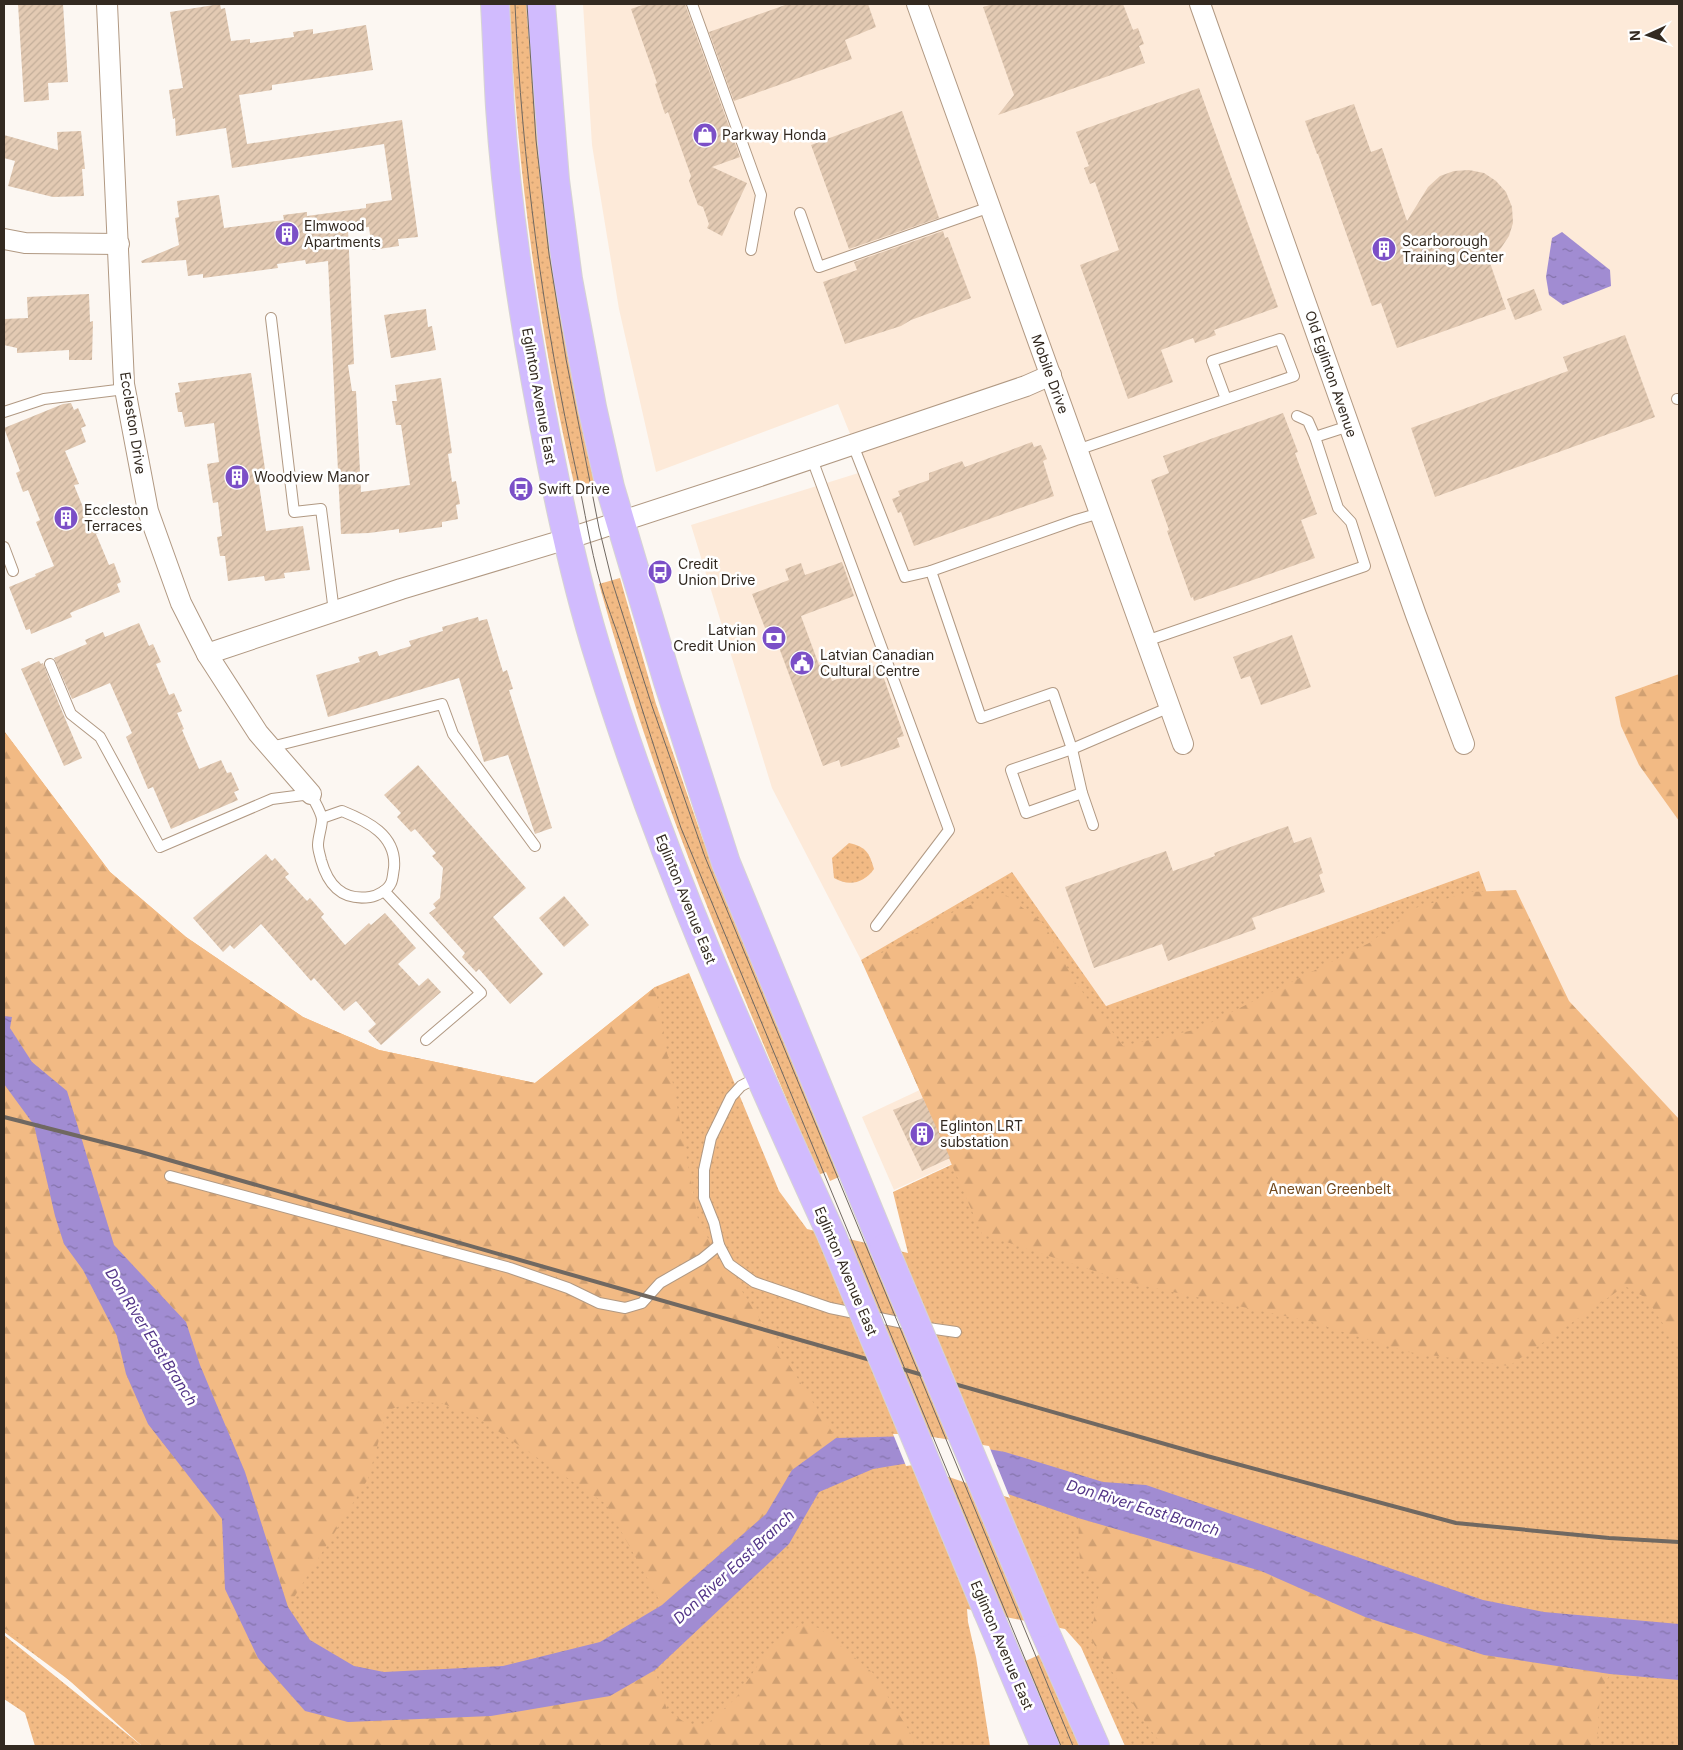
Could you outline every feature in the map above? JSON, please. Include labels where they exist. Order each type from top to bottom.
[{"type":"main road","name":"Eglinton Avenue East","points":[[495,4],[500,108],[516,257],[534,379],[567,539],[599,658],[676,880],[759,1077],[832,1236],[1045,1746]]},
{"type":"main road","points":[[542,4],[555,180],[568,279],[592,407],[610,487],[668,682],[726,863],[884,1248],[1041,1623],[1095,1746]]},
{"type":"street","name":"Eccleston Drive","points":[[107,4],[125,389],[148,510],[181,604],[206,654],[258,733],[311,794]]},
{"type":"street","name":"Mobile Drive","points":[[917,4],[1184,744]]},
{"type":"street","name":"Old Eglinton Avenue","points":[[1200,4],[1416,615],[1464,744]]},
{"type":"street","points":[[4,239],[25,243],[119,244]]},
{"type":"street","points":[[206,654],[812,459],[1026,386],[1051,375]]},
{"type":"lane","points":[[692,4],[761,195],[751,250]]},
{"type":"lane","points":[[800,213],[819,267],[990,207]]},
{"type":"lane","points":[[271,318],[294,512],[322,509],[334,612]]},
{"type":"lane","points":[[1077,450],[1294,376],[1280,339],[1212,361],[1226,398]]},
{"type":"lane","points":[[4,412],[44,399],[125,389]]},
{"type":"lane","points":[[1146,641],[1365,566],[1351,522],[1338,508],[1308,421],[1296,416]]},
{"type":"lane","points":[[1315,437],[1349,426]]},
{"type":"lane","points":[[853,445],[905,577],[931,571],[1100,513]]},
{"type":"lane","points":[[812,459],[949,830],[876,926]]},
{"type":"lane","points":[[4,547],[13,570]]},
{"type":"lane","points":[[931,571],[981,718],[1053,693],[1072,750],[1082,793],[1093,825]]},
{"type":"lane","points":[[50,664],[71,714],[100,737],[160,847],[272,799],[311,794],[322,818],[318,847],[325,873],[334,888],[343,895],[367,898],[376,896],[384,891],[391,884],[394,865],[389,843],[380,830],[366,821],[342,811],[322,818]]},
{"type":"lane","points":[[271,747],[442,704],[453,734],[535,846]]},
{"type":"lane","points":[[1082,793],[1026,812],[1012,770],[1072,750],[1170,707]]},
{"type":"lane","points":[[384,891],[481,993],[426,1040]]},
{"type":"lane","points":[[759,1077],[741,1086],[731,1097],[711,1138],[704,1170],[704,1198],[714,1224],[719,1245],[729,1264],[754,1282],[830,1308],[956,1332]]},
{"type":"lane","points":[[170,1176],[510,1268],[568,1288],[600,1303],[625,1308],[642,1303],[660,1283],[702,1259],[719,1245]]},
{"type":"shaded area","points":[[583,4],[1679,4],[1679,674],[1615,697],[1639,765],[1679,821],[1679,1121],[1534,1024],[1479,871],[1106,1006],[1012,872],[861,960],[772,788],[691,525],[865,471],[838,404],[656,472],[619,309],[592,145]]},
{"type":"shaded area","points":[[924,1088],[958,1161],[894,1190],[862,1117]]},
{"type":"green space","points":[[509,4],[533,4],[597,482],[575,488],[550,368],[531,247],[517,126]]},
{"type":"green space","points":[[620,578],[656,704],[703,840],[841,1176],[830,1181],[826,1172],[818,1175],[716,929],[660,781],[628,683],[599,584]]},
{"type":"green space","points":[[1679,674],[1679,821],[1639,765],[1621,726],[1615,697]]},
{"type":"green space","points":[[4,731],[110,872],[186,937],[303,1017],[379,1050],[535,1083],[655,987],[689,973],[779,1191],[807,1229],[908,1253],[893,1192],[953,1164],[861,960],[1012,872],[1106,1006],[1479,871],[1534,1024],[1679,1121],[1679,1746],[1125,1746],[1081,1647],[1065,1629],[967,1609],[990,1746],[158,1746],[4,1632]]},
{"type":"green space","points":[[4,731],[110,872],[186,937],[303,1017],[379,1050],[535,1083],[655,987],[699,1224],[836,1438],[792,1470],[766,1514],[662,1605],[606,1504],[477,1417],[441,1403],[409,1402],[387,1411],[368,1479],[288,1607],[245,1472],[200,1365],[186,1322],[114,1245],[67,1091],[32,1062],[10,1028],[12,1017],[4,1016]]},
{"type":"green space","points":[[849,843],[859,846],[866,851],[874,869],[866,878],[851,883],[834,878],[832,858]]},
{"type":"green space","name":"Anewan Greenbelt","points":[[1516,890],[1569,1001],[1679,1119],[1679,1348],[1646,1298],[1625,1286],[1509,1366],[1408,1352],[1308,1321],[1131,1283],[982,1234],[864,963],[957,910],[1003,893],[1044,924],[1075,982],[1123,1046],[1198,1029],[1371,942],[1415,908],[1470,892]]},
{"type":"green space","points":[[4,1084],[34,1125],[55,1216],[64,1244],[83,1270],[117,1336],[126,1374],[148,1424],[222,1519],[225,1589],[258,1658],[305,1711],[610,1696],[655,1670],[667,1710],[690,1726],[705,1726],[736,1698],[772,1644],[802,1624],[819,1628],[873,1673],[910,1732],[915,1746],[142,1746],[30,1645],[4,1628]]},
{"type":"green space","points":[[1078,1518],[1261,1571],[1365,1617],[1484,1655],[1610,1674],[1600,1692],[1597,1746],[1163,1746],[1149,1728],[1090,1638],[1101,1583],[1080,1564]]},
{"type":"green space","points":[[4,1635],[142,1746],[35,1746],[25,1713],[4,1699]]},
{"type":"green space","points":[[1041,1654],[1080,1746],[1056,1746],[1021,1663]]},
{"type":"water","points":[[1562,232],[1610,270],[1611,286],[1563,305],[1549,295],[1546,277],[1552,238]]},
{"type":"water","name":"Don River East Branch","points":[[4,1016],[12,1017],[10,1028],[32,1062],[67,1091],[114,1245],[186,1322],[200,1365],[245,1472],[288,1607],[310,1640],[354,1666],[384,1672],[503,1666],[600,1642],[662,1605],[766,1514],[792,1470],[836,1438],[914,1436],[1005,1452],[1103,1482],[1146,1485],[1483,1600],[1544,1612],[1679,1624],[1679,1680],[1610,1674],[1484,1655],[1365,1617],[1261,1571],[1078,1518],[915,1462],[873,1469],[819,1492],[789,1544],[655,1670],[610,1696],[491,1716],[348,1722],[305,1711],[258,1658],[225,1589],[222,1519],[148,1424],[126,1374],[117,1336],[83,1270],[64,1244],[55,1216],[34,1125],[4,1084]]},
{"type":"pier","points":[[893,1434],[914,1434],[989,1446],[1010,1498],[914,1465],[906,1466]]},
{"type":"building","points":[[18,4],[63,4],[68,82],[48,83],[49,100],[24,102]]},
{"type":"building","points":[[220,4],[221,9],[225,8],[231,41],[250,39],[250,43],[294,37],[293,32],[313,29],[313,34],[366,25],[373,70],[272,85],[272,90],[239,95],[247,144],[402,120],[418,237],[398,239],[399,246],[372,250],[369,227],[348,229],[354,364],[348,365],[352,391],[356,391],[361,492],[410,485],[401,425],[396,425],[392,401],[397,401],[395,385],[441,378],[452,453],[448,454],[452,482],[456,481],[460,504],[456,505],[458,519],[442,522],[442,527],[399,533],[399,529],[341,534],[328,261],[306,264],[305,260],[277,264],[278,268],[203,278],[203,274],[188,276],[186,260],[142,263],[141,261],[179,245],[175,218],[179,217],[177,201],[219,195],[224,228],[284,220],[283,215],[307,212],[307,216],[366,208],[366,204],[392,200],[384,144],[232,168],[226,128],[176,136],[175,118],[173,119],[169,90],[183,88],[170,12]]},
{"type":"building","name":"Parkway Honda","points":[[645,4],[685,4],[740,157],[712,167],[747,183],[722,236],[707,228],[709,224],[703,207],[698,205],[689,181],[691,176],[668,112],[665,114],[655,84],[657,83],[631,9]]},
{"type":"building","points":[[788,4],[868,4],[876,27],[845,40],[852,59],[734,101],[709,32]]},
{"type":"building","points":[[993,4],[1123,4],[1133,30],[1138,28],[1144,44],[1139,46],[1145,63],[998,115],[1014,95],[983,7]]},
{"type":"building","points":[[1199,88],[1278,307],[1214,330],[1216,335],[1195,343],[1193,338],[1161,350],[1173,382],[1128,399],[1080,265],[1119,250],[1095,182],[1090,184],[1084,168],[1089,166],[1076,132]]},
{"type":"building","points":[[1354,104],[1371,152],[1382,148],[1407,221],[1428,187],[1440,176],[1454,171],[1469,170],[1484,173],[1496,181],[1506,192],[1512,207],[1513,223],[1509,236],[1501,248],[1489,260],[1506,309],[1397,348],[1381,303],[1372,306],[1305,121]]},
{"type":"building","points":[[902,111],[939,218],[849,249],[811,145]]},
{"type":"building","points":[[81,131],[85,169],[82,169],[84,196],[53,197],[8,186],[15,161],[4,158],[4,135],[58,150],[57,132]]},
{"type":"building","points":[[943,231],[945,238],[948,237],[971,298],[911,320],[901,326],[845,344],[823,282],[857,270],[854,262]]},
{"type":"building","points":[[1534,289],[1542,310],[1515,320],[1507,299]]},
{"type":"building","points":[[89,294],[90,322],[93,321],[92,360],[69,360],[69,350],[17,353],[17,348],[4,345],[4,319],[28,318],[27,297]]},
{"type":"building","points":[[426,309],[428,327],[432,326],[436,350],[391,358],[384,315]]},
{"type":"building","points":[[1625,335],[1655,417],[1435,497],[1411,428],[1568,371],[1563,357]]},
{"type":"building","name":"Woodview Manor","points":[[251,373],[266,476],[258,477],[266,531],[303,526],[310,570],[284,573],[285,578],[265,581],[264,576],[228,581],[225,556],[220,556],[217,537],[222,536],[218,502],[213,503],[207,464],[219,462],[214,423],[185,427],[182,412],[178,412],[175,393],[180,392],[178,383]]},
{"type":"building","name":"Eccleston Terraces","points":[[71,403],[74,410],[78,408],[86,426],[81,428],[86,442],[65,451],[79,484],[74,485],[87,517],[91,514],[99,533],[96,534],[109,565],[114,563],[121,582],[117,584],[120,592],[70,613],[72,617],[31,634],[30,629],[26,630],[9,587],[54,566],[36,522],[40,520],[28,490],[23,492],[16,473],[20,471],[4,428],[63,404]]},
{"type":"building","points":[[1283,413],[1298,452],[1295,453],[1317,514],[1301,520],[1315,558],[1194,601],[1193,597],[1191,598],[1173,548],[1167,531],[1169,530],[1151,480],[1169,473],[1163,456]]},
{"type":"building","points":[[1032,442],[1034,447],[1041,445],[1047,459],[1043,461],[1054,496],[914,546],[901,512],[898,513],[892,499],[900,496],[898,491],[929,480],[929,473],[962,461],[965,467]]},
{"type":"building","name":"Latvian Canadian Cultural Centre","points":[[842,562],[854,596],[801,616],[819,665],[825,662],[832,681],[879,664],[904,736],[897,738],[900,747],[841,767],[839,760],[823,766],[771,626],[765,628],[752,594],[789,580],[785,569],[801,563],[805,575]]},
{"type":"building","points":[[478,617],[479,621],[487,619],[503,672],[507,670],[513,689],[509,690],[552,828],[535,834],[508,755],[484,762],[459,678],[328,717],[316,675],[360,662],[358,657],[377,651],[379,656],[411,646],[409,641],[443,631],[442,627]]},
{"type":"building","points":[[139,623],[149,646],[153,644],[161,662],[156,664],[169,695],[174,693],[182,711],[177,713],[184,729],[182,730],[199,769],[221,760],[227,773],[231,772],[239,790],[234,792],[238,800],[171,829],[153,787],[148,789],[126,737],[132,733],[110,683],[72,699],[54,658],[87,644],[85,640],[103,632],[105,637]]},
{"type":"building","points":[[1292,635],[1311,687],[1261,705],[1250,676],[1241,679],[1233,657]]},
{"type":"building","points":[[39,661],[41,664],[43,663],[82,758],[64,766],[21,669]]},
{"type":"building","points":[[418,765],[526,888],[493,917],[543,974],[510,1004],[479,969],[476,972],[462,957],[465,953],[429,913],[436,908],[433,904],[440,898],[443,868],[432,856],[436,853],[415,829],[411,832],[397,817],[401,813],[384,795]]},
{"type":"building","points":[[1288,826],[1294,843],[1311,837],[1323,873],[1319,875],[1325,892],[1252,918],[1256,929],[1168,961],[1162,944],[1094,968],[1065,887],[1166,851],[1173,871],[1215,856],[1214,853]]},
{"type":"building","points":[[266,854],[272,861],[275,858],[289,874],[285,877],[307,901],[310,898],[324,914],[321,917],[345,945],[369,923],[371,925],[385,913],[416,948],[398,964],[419,986],[428,978],[441,992],[381,1045],[368,1031],[376,1024],[356,1001],[344,1011],[314,978],[311,981],[261,924],[234,949],[230,945],[223,952],[193,918]]},
{"type":"building","points":[[564,896],[589,925],[564,947],[539,918]]},
{"type":"building","name":"Eglinton LRT substation","points":[[923,1098],[950,1158],[922,1171],[893,1110]]},
{"type":"tram line","points":[[515,4],[523,122],[544,299],[565,416],[593,556],[602,590],[681,828],[1061,1746]]},
{"type":"tram line","points":[[527,4],[536,140],[549,254],[566,359],[599,528],[612,581],[652,706],[705,857],[1073,1746]]},
{"type":"railway","points":[[4,1117],[141,1152],[1207,1456],[1456,1523],[1609,1538],[1679,1542]]},
{"type":"place","name":"Parkway Honda","points":[[705,135]]},
{"type":"place","name":"Elmwood Apartments","points":[[287,234]]},
{"type":"place","name":"Scarborough Training Center","points":[[1384,249]]},
{"type":"place","name":"Woodview Manor","points":[[237,477]]},
{"type":"place","name":"Swift Drive","points":[[521,489]]},
{"type":"place","name":"Eccleston Terraces","points":[[66,518]]},
{"type":"place","name":"Credit Union Drive","points":[[660,572]]},
{"type":"place","name":"Latvian Credit Union","points":[[774,638]]},
{"type":"place","name":"Latvian Canadian Cultural Centre","points":[[802,663]]},
{"type":"place","name":"Eglinton LRT substation","points":[[922,1134]]}]
